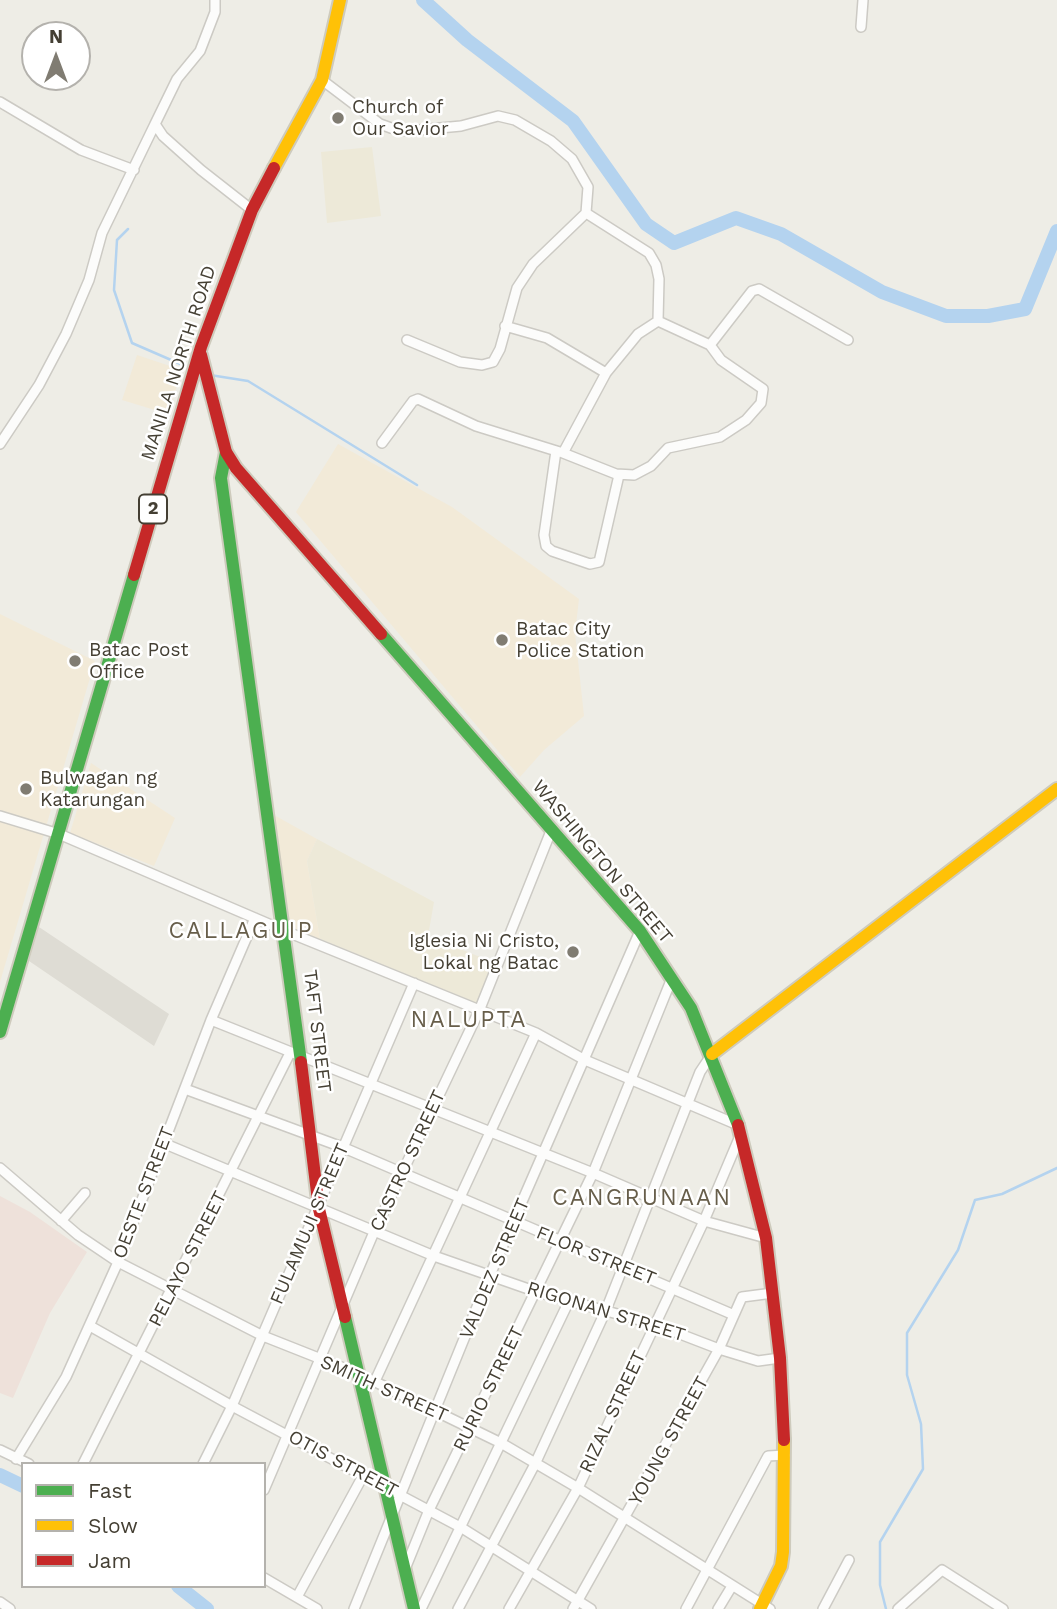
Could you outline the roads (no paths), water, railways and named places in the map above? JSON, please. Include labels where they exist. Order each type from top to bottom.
[{"type":"main road","name":"MANILA NORTH ROAD","points":[[0,1032],[201,347],[252,211],[322,80],[340,0]]},
{"type":"main road","name":"WASHINGTON STREET","points":[[201,347],[203,371],[226,452],[249,484],[389,640],[640,932],[691,1008],[712,1054],[739,1129],[766,1238],[780,1358],[785,1455],[783,1552],[781,1566],[764,1607]]},
{"type":"main road","name":"TAFT STREET","points":[[226,452],[222,485],[245,669],[285,932],[295,1055],[311,1136],[318,1209],[414,1609]]},
{"type":"main road","points":[[712,1054],[848,952],[936,879],[1057,789]]},
{"type":"street","points":[[0,444],[39,385],[65,334],[89,280],[102,233],[177,79],[200,51],[215,12],[215,0]]},
{"type":"street","points":[[861,27],[863,0]]},
{"type":"street","points":[[322,80],[380,124],[391,128],[408,131],[461,126],[498,117],[515,120],[551,141],[572,159],[589,187],[586,213],[533,264],[517,288],[493,362],[481,365],[460,362],[407,340]]},
{"type":"street","points":[[0,103],[81,150],[134,170]]},
{"type":"street","points":[[155,124],[163,135],[201,170],[252,211]]},
{"type":"street","points":[[586,213],[649,253],[659,279],[658,321]]},
{"type":"street","points":[[710,345],[752,292],[759,289],[848,340]]},
{"type":"street","points":[[382,443],[413,401],[418,399],[467,423],[559,452],[619,475],[642,473],[668,448],[720,437],[746,419],[761,404],[763,389],[721,360],[710,345],[658,321]]},
{"type":"street","points":[[619,475],[599,562],[590,564],[552,551],[546,546],[544,535],[559,452],[606,373],[638,334],[658,321]]},
{"type":"street","points":[[505,326],[547,338],[585,358],[606,373]]},
{"type":"street","points":[[0,816],[59,834],[285,932],[536,1033],[585,1060],[739,1129]]},
{"type":"street","name":"CASTRO STREET","points":[[266,1485],[374,1232],[479,1011],[551,831]]},
{"type":"street","name":"OESTE STREET","points":[[16,1460],[66,1377],[90,1326],[118,1262],[211,1020],[255,918]]},
{"type":"street","name":"VALDEZ STREET","points":[[354,1609],[490,1275],[640,932]]},
{"type":"street","name":"RURIO STREET","points":[[405,1569],[429,1510],[593,1173],[672,978]]},
{"type":"street","name":"FULAMUJI STREET","points":[[203,1462],[263,1336],[414,983]]},
{"type":"street","points":[[211,1020],[432,1111],[652,1197],[704,1222],[766,1238]]},
{"type":"street","points":[[375,1381],[536,1033]]},
{"type":"street","points":[[458,1609],[535,1464],[606,1310],[700,1072],[712,1054]]},
{"type":"street","name":"PELAYO STREET","points":[[84,1462],[258,1115],[295,1055]]},
{"type":"street","name":"FLOR STREET","points":[[185,1089],[342,1147],[514,1223],[672,1286],[734,1315]]},
{"type":"street","name":"RIZAL STREET","points":[[509,1609],[578,1488],[704,1222],[739,1129]]},
{"type":"street","name":"RIGONAN STREET","points":[[163,1143],[434,1256],[537,1292],[654,1324],[758,1361],[780,1358]]},
{"type":"street","name":"SMITH STREET","points":[[0,1168],[61,1221],[118,1262],[263,1336],[319,1361],[375,1381],[501,1443],[578,1488],[764,1607]]},
{"type":"street","points":[[61,1221],[85,1193]]},
{"type":"street","name":"YOUNG STREET","points":[[576,1605],[719,1349],[742,1297],[773,1293]]},
{"type":"street","points":[[421,1609],[569,1301]]},
{"type":"street","name":"OTIS STREET","points":[[90,1326],[232,1406],[462,1528],[531,1571],[576,1605],[591,1609]]},
{"type":"street","points":[[0,1450],[22,1462]]},
{"type":"street","points":[[686,1609],[768,1457],[785,1455]]},
{"type":"street","points":[[297,1597],[364,1474]]},
{"type":"street","points":[[822,1609],[849,1560]]},
{"type":"street","points":[[898,1609],[942,1570],[1003,1609]]},
{"type":"street","points":[[266,1579],[317,1609]]},
{"type":"street","points":[[718,1609],[732,1586]]},
{"type":"street","points":[[0,1602],[10,1609]]},
{"type":"waterway","points":[[423,0],[467,40],[573,121],[646,224],[674,243],[736,218],[781,234],[882,292],[946,316],[988,316],[1025,309],[1057,231]]},
{"type":"waterway","points":[[128,229],[117,240],[114,290],[132,343],[185,366]]},
{"type":"waterway","points":[[210,375],[248,381],[417,485]]},
{"type":"waterway","points":[[886,1609],[880,1585],[880,1542],[923,1469],[921,1424],[907,1375],[907,1333],[958,1250],[975,1200],[1002,1194],[1057,1168]]},
{"type":"waterway","points":[[0,1475],[21,1485]]},
{"type":"waterway","points":[[181,1588],[207,1609]]},
{"type":"place","name":"Church of Our Savior","points":[[338,118]]},
{"type":"place","name":"Batac City Police Station","points":[[502,640]]},
{"type":"place","name":"Batac Post Office","points":[[75,661]]},
{"type":"place","name":"Bulwagan ng Katarungan","points":[[26,789]]},
{"type":"place","name":"Iglesia Ni Cristo, Lokal ng Batac","points":[[573,952]]},
{"type":"district","name":"CALLAGUIP","points":[[241,931]]},
{"type":"district","name":"NALUPTA","points":[[469,1020]]},
{"type":"district","name":"CANGRUNAAN","points":[[642,1198]]}]
